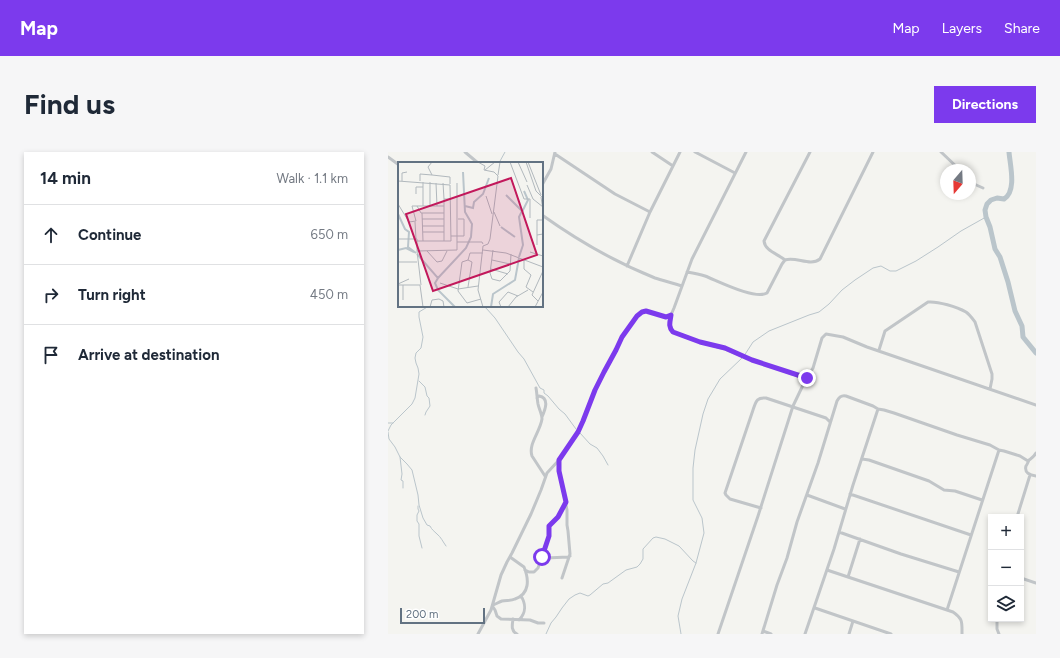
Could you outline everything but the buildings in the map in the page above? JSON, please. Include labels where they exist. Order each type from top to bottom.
[{"type":"street","points":[[465,152],[470,154],[477,162]]},
{"type":"street","points":[[652,152],[673,166]]},
{"type":"street","points":[[628,266],[650,212],[680,152]]},
{"type":"street","points":[[695,152],[735,173]]},
{"type":"street","points":[[746,152],[692,259],[671,315],[669,326],[670,330],[700,342],[725,348],[752,360],[807,378]]},
{"type":"street","points":[[810,152],[764,241],[766,248],[785,260],[793,259],[812,262],[820,259],[873,152]]},
{"type":"street","points":[[942,152],[954,164]]},
{"type":"street","points":[[543,183],[551,169],[555,153],[616,194],[650,212]]},
{"type":"street","points":[[388,157],[398,164]]},
{"type":"street","points":[[976,185],[983,188]]},
{"type":"street","points":[[543,216],[566,232],[604,254],[656,278],[682,286]]},
{"type":"street","points":[[687,272],[706,277],[729,287],[754,295],[764,295],[767,293],[785,260]]},
{"type":"street","points":[[879,350],[885,331],[928,302],[934,302],[961,310],[970,316],[975,322],[992,374],[990,389]]},
{"type":"street","points":[[478,634],[493,606],[499,580],[531,514],[545,476],[548,470],[559,460],[578,432],[601,378],[624,333],[642,312],[646,311],[666,317],[671,315]]},
{"type":"street","points":[[718,634],[761,508],[793,406],[812,368],[822,338],[826,334],[843,337],[867,347],[1036,405]]},
{"type":"street","points":[[536,388],[542,418]]},
{"type":"street","points":[[537,398],[539,396],[544,397],[546,408],[531,453],[545,476]]},
{"type":"street","points":[[771,634],[762,633],[839,397],[846,396],[878,409],[990,445],[999,450],[1004,450],[1020,456],[1028,461]]},
{"type":"street","points":[[761,508],[728,498],[725,493],[758,399],[761,397],[766,398],[793,406],[826,418],[830,422]]},
{"type":"street","points":[[805,634],[878,409]]},
{"type":"street","points":[[947,610],[999,450]]},
{"type":"street","points":[[1036,453],[1028,461],[1025,469],[1030,474],[1036,476]]},
{"type":"street","points":[[862,458],[929,481],[944,490],[955,490],[982,500]]},
{"type":"street","points":[[559,460],[559,471],[566,502],[570,556],[562,578]]},
{"type":"street","points":[[1018,514],[1030,474]]},
{"type":"street","points":[[850,494],[971,535]]},
{"type":"street","points":[[807,496],[845,509]]},
{"type":"street","points":[[525,570],[534,572],[538,568],[549,536],[549,526],[558,517],[566,502]]},
{"type":"street","points":[[839,532],[901,554],[959,572]]},
{"type":"street","points":[[848,577],[860,539]]},
{"type":"street","points":[[542,559],[570,556]]},
{"type":"street","points":[[493,606],[503,600],[516,599],[521,596],[527,585],[524,566],[510,557]]},
{"type":"street","points":[[827,570],[953,612],[960,617],[962,622],[962,634]]},
{"type":"street","points":[[1024,579],[1036,583]]},
{"type":"street","points":[[519,620],[525,611],[524,602],[521,596]]},
{"type":"street","points":[[493,606],[499,618],[504,620],[530,620],[538,623],[544,623]]},
{"type":"street","points":[[814,608],[891,634]]},
{"type":"street","points":[[513,619],[512,629],[517,634]]},
{"type":"street","points":[[849,634],[853,621]]},
{"type":"street","points":[[997,622],[999,634]]},
{"type":"waterway","points":[[500,162],[505,152]]},
{"type":"waterway","points":[[1009,152],[1012,184],[1008,195],[1004,199],[997,198],[991,200],[987,204],[985,210],[995,249],[1000,257],[1015,311],[1022,326],[1023,337],[1036,353]]},
{"type":"waterway","points":[[744,356],[753,342],[769,331],[819,312],[842,290],[873,268],[881,266],[890,271],[896,271],[916,261],[961,231],[986,217]]},
{"type":"waterway","points":[[388,431],[391,425],[412,404],[415,398],[419,374],[415,358],[416,353],[421,348],[423,337],[419,312],[427,307]]},
{"type":"waterway","points":[[484,307],[495,318],[524,359],[540,388],[544,390],[544,393],[565,414],[576,429]]},
{"type":"waterway","points":[[681,634],[678,616],[682,599],[696,563],[704,533],[702,518],[693,500],[693,468],[695,450],[708,399],[720,379],[742,358]]},
{"type":"waterway","points":[[419,381],[425,387],[429,398],[430,406],[425,415]]},
{"type":"waterway","points":[[388,423],[393,423]]},
{"type":"waterway","points":[[388,432],[389,439],[400,457],[412,470],[423,518],[427,525],[430,526],[440,537],[446,546]]},
{"type":"waterway","points":[[580,433],[590,444],[597,448],[608,465]]},
{"type":"waterway","points":[[400,457],[402,474],[401,480],[403,481],[403,488]]},
{"type":"waterway","points":[[418,506],[419,511],[417,521],[419,524],[419,536],[422,548]]},
{"type":"waterway","points":[[546,634],[551,623],[569,599],[580,593],[588,596],[603,584],[608,583],[626,570],[637,567],[643,559],[643,549],[653,538],[656,537],[665,539],[679,546],[696,563]]},
{"type":"route","points":[[542,557],[549,536],[548,528],[561,513],[566,502],[559,471],[559,460],[578,432],[595,390],[624,333],[640,313],[646,311],[663,317],[671,315],[669,326],[670,330],[673,332],[700,342],[725,348],[752,360],[807,378]]}]
